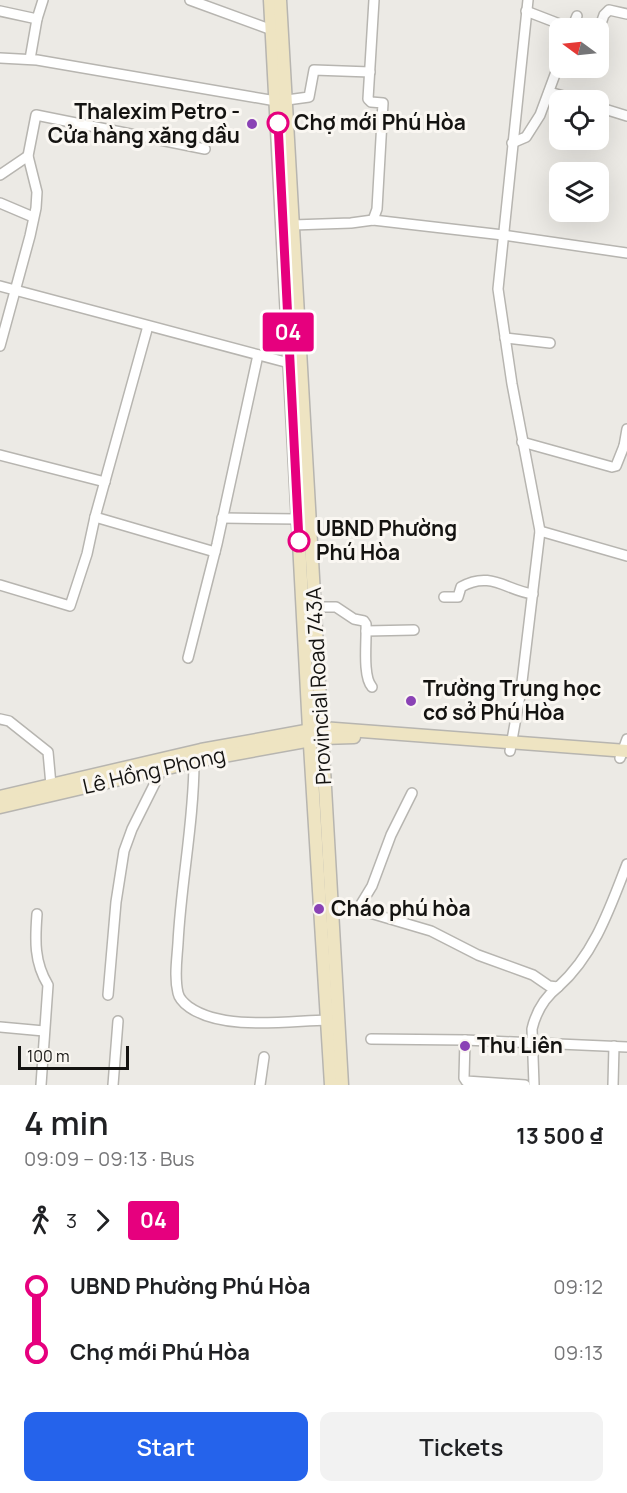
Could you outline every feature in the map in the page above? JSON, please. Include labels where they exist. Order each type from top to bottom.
[{"type":"main road","name":"Provincial Road 743A","points":[[270,0],[277,30],[282,101],[306,563],[309,735],[331,1085]]},
{"type":"main road","name":"Provincial Road 743A","points":[[277,30],[280,0]]},
{"type":"main road","name":"Provincial Road 743A","points":[[301,463],[298,519],[315,607],[342,1085]]},
{"type":"main road","points":[[309,735],[322,733],[512,747],[625,752]]},
{"type":"main road","name":"Lê Hồng Phong","points":[[0,807],[309,735]]},
{"type":"main road","name":"Lê Hồng Phong","points":[[0,797],[201,750],[309,735]]},
{"type":"street","points":[[30,59],[43,0]]},
{"type":"street","points":[[190,0],[277,30]]},
{"type":"street","points":[[373,220],[377,209],[383,103],[369,100],[374,0]]},
{"type":"street","points":[[512,747],[540,531],[522,442],[498,289],[528,0]]},
{"type":"street","points":[[603,18],[609,10],[627,14]]},
{"type":"street","points":[[0,11],[37,19]]},
{"type":"street","points":[[526,11],[549,20]]},
{"type":"street","points":[[0,58],[30,59],[282,101],[309,97],[314,70],[370,72]]},
{"type":"street","points":[[512,143],[526,137],[540,115],[549,92]]},
{"type":"street","points":[[609,110],[627,116]]},
{"type":"street","points":[[0,346],[30,236],[33,217],[36,192],[28,156],[36,116],[205,149]]},
{"type":"street","points":[[0,175],[28,156]]},
{"type":"street","points":[[0,203],[33,217]]},
{"type":"street","points":[[288,225],[373,220],[503,235],[627,254]]},
{"type":"street","points":[[0,286],[295,363]]},
{"type":"street","points":[[0,585],[70,606],[87,554],[95,517],[148,326]]},
{"type":"street","points":[[505,338],[550,343]]},
{"type":"street","points":[[188,658],[258,355]]},
{"type":"street","points":[[522,442],[612,467],[620,461],[626,445],[627,429]]},
{"type":"street","points":[[0,455],[105,482]]},
{"type":"street","points":[[95,517],[214,552]]},
{"type":"street","points":[[222,518],[298,519]]},
{"type":"street","points":[[540,531],[627,556]]},
{"type":"street","points":[[444,597],[459,597],[461,587],[478,581],[500,582],[522,593],[533,594]]},
{"type":"street","points":[[315,607],[336,607],[354,620],[364,621],[366,624],[365,669],[368,683],[372,687]]},
{"type":"street","points":[[366,631],[414,630]]},
{"type":"street","points":[[0,719],[9,721],[48,752],[51,785]]},
{"type":"street","points":[[194,761],[192,821],[187,845],[178,928],[176,980],[178,995],[187,1006],[217,1020],[241,1022],[327,1020]]},
{"type":"street","points":[[108,995],[116,902],[124,851],[132,829],[162,769]]},
{"type":"street","points":[[358,909],[372,886],[391,835],[412,793]]},
{"type":"street","points":[[534,1085],[534,1020],[540,1006],[575,968],[604,925],[624,881],[627,864]]},
{"type":"street","points":[[332,904],[358,909],[431,931],[460,947],[533,975],[549,986],[558,987]]},
{"type":"street","points":[[37,914],[35,951],[42,976],[48,985],[41,1085]]},
{"type":"street","points":[[113,1085],[118,1021]]},
{"type":"street","points":[[0,1027],[44,1030]]},
{"type":"street","points":[[371,1039],[465,1040],[627,1047]]},
{"type":"street","points":[[465,1040],[464,1078],[469,1084],[525,1085]]},
{"type":"street","points":[[613,1085],[614,1046]]},
{"type":"street","points":[[260,1085],[264,1057]]},
{"type":"bus line","name":"04","points":[[278,123],[299,541]]},
{"type":"place","name":"Chợ mới Phú Hòa","points":[[278,123]]},
{"type":"place","name":"Thalexim Petro - Cửa hàng xăng dầu","points":[[252,124]]},
{"type":"place","name":"UBND Phường Phú Hòa","points":[[299,541]]},
{"type":"place","name":"Trường Trung học cơ sở Phú Hòa","points":[[411,701]]},
{"type":"place","name":"Cháo phú hòa","points":[[319,909]]},
{"type":"place","name":"Thu Liên","points":[[465,1046]]}]
